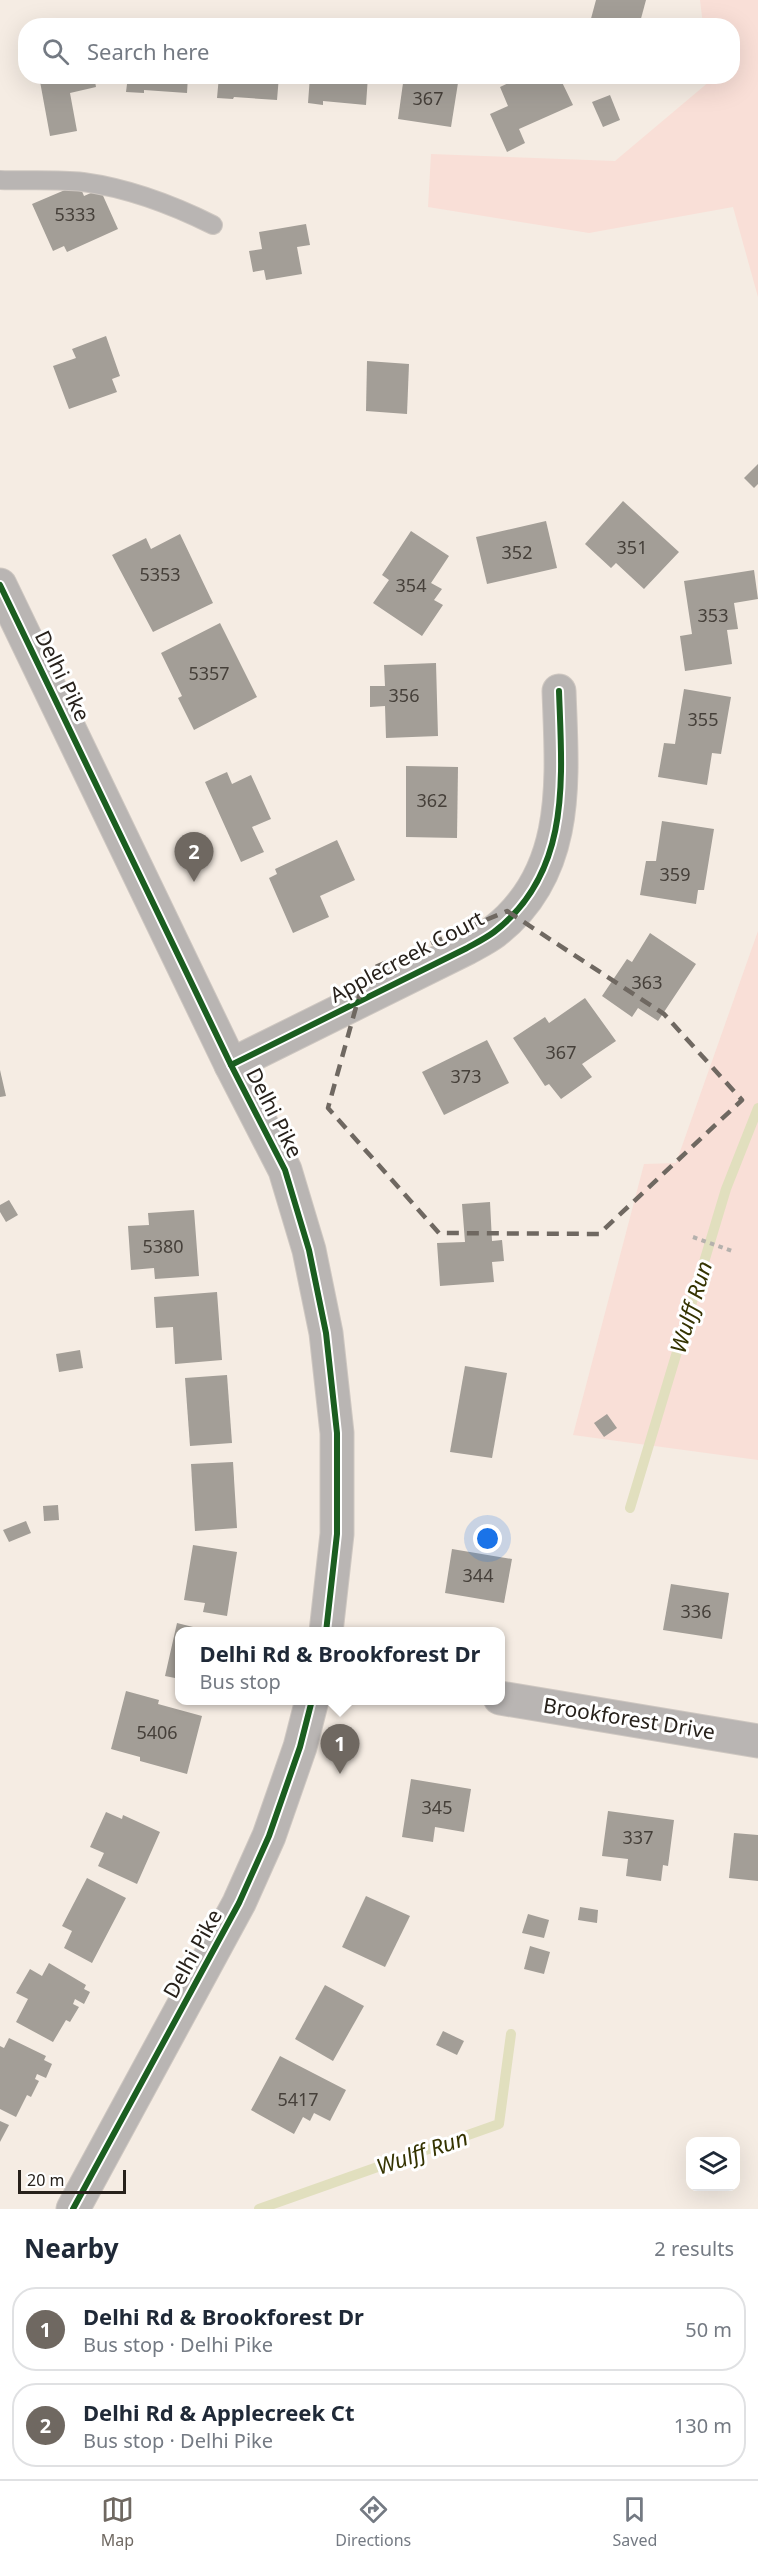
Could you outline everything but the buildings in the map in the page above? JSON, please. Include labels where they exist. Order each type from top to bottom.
[{"type":"street","name":"Delhi Pike","points":[[0,585],[231,1065],[285,1170],[309,1250],[326,1333],[337,1433],[337,1534],[327,1627]]},
{"type":"street","name":"Applecreek Court","points":[[231,1065],[467,948],[494,932],[517,911],[536,885],[554,842],[562,784],[559,691]]},
{"type":"street","name":"Brookforest Drive","points":[[505,1699],[758,1741]]},
{"type":"street","name":"Delhi Pike","points":[[73,2209],[239,1904],[269,1836],[300,1747],[311,1705]]},
{"type":"lane","points":[[0,180],[93,185],[133,194],[184,211],[213,225]]},
{"type":"path","points":[[693,1237],[735,1252]]},
{"type":"highlighted area","points":[[507,911],[664,1014],[742,1100],[599,1234],[439,1233],[328,1108],[366,971]]},
{"type":"shaded area","points":[[700,0],[758,0],[758,297],[733,207],[589,233],[428,207],[431,154],[615,161],[706,84],[740,84],[740,18],[702,18]]},
{"type":"shaded area","points":[[758,931],[758,1460],[573,1435],[644,1164],[676,1163]]},
{"type":"waterway","name":"Wulff Run","points":[[630,1508],[726,1189],[758,1108]]},
{"type":"waterway","name":"Wulff Run","points":[[259,2209],[499,2124],[511,2034]]},
{"type":"cycle path","points":[[0,585],[231,1065],[285,1170],[309,1250],[326,1333],[337,1433],[337,1534],[327,1627]]},
{"type":"cycle path","points":[[231,1065],[467,948],[494,932],[519,908],[537,881],[550,852],[557,822],[561,757],[559,691]]},
{"type":"cycle path","points":[[73,2209],[239,1903],[269,1836],[300,1747],[311,1705]]},
{"type":"place","name":"Delhi Rd & Applecreek Ct","points":[[194,882]]},
{"type":"place","name":"Delhi Rd & Brookforest Dr","points":[[340,1774]]}]
